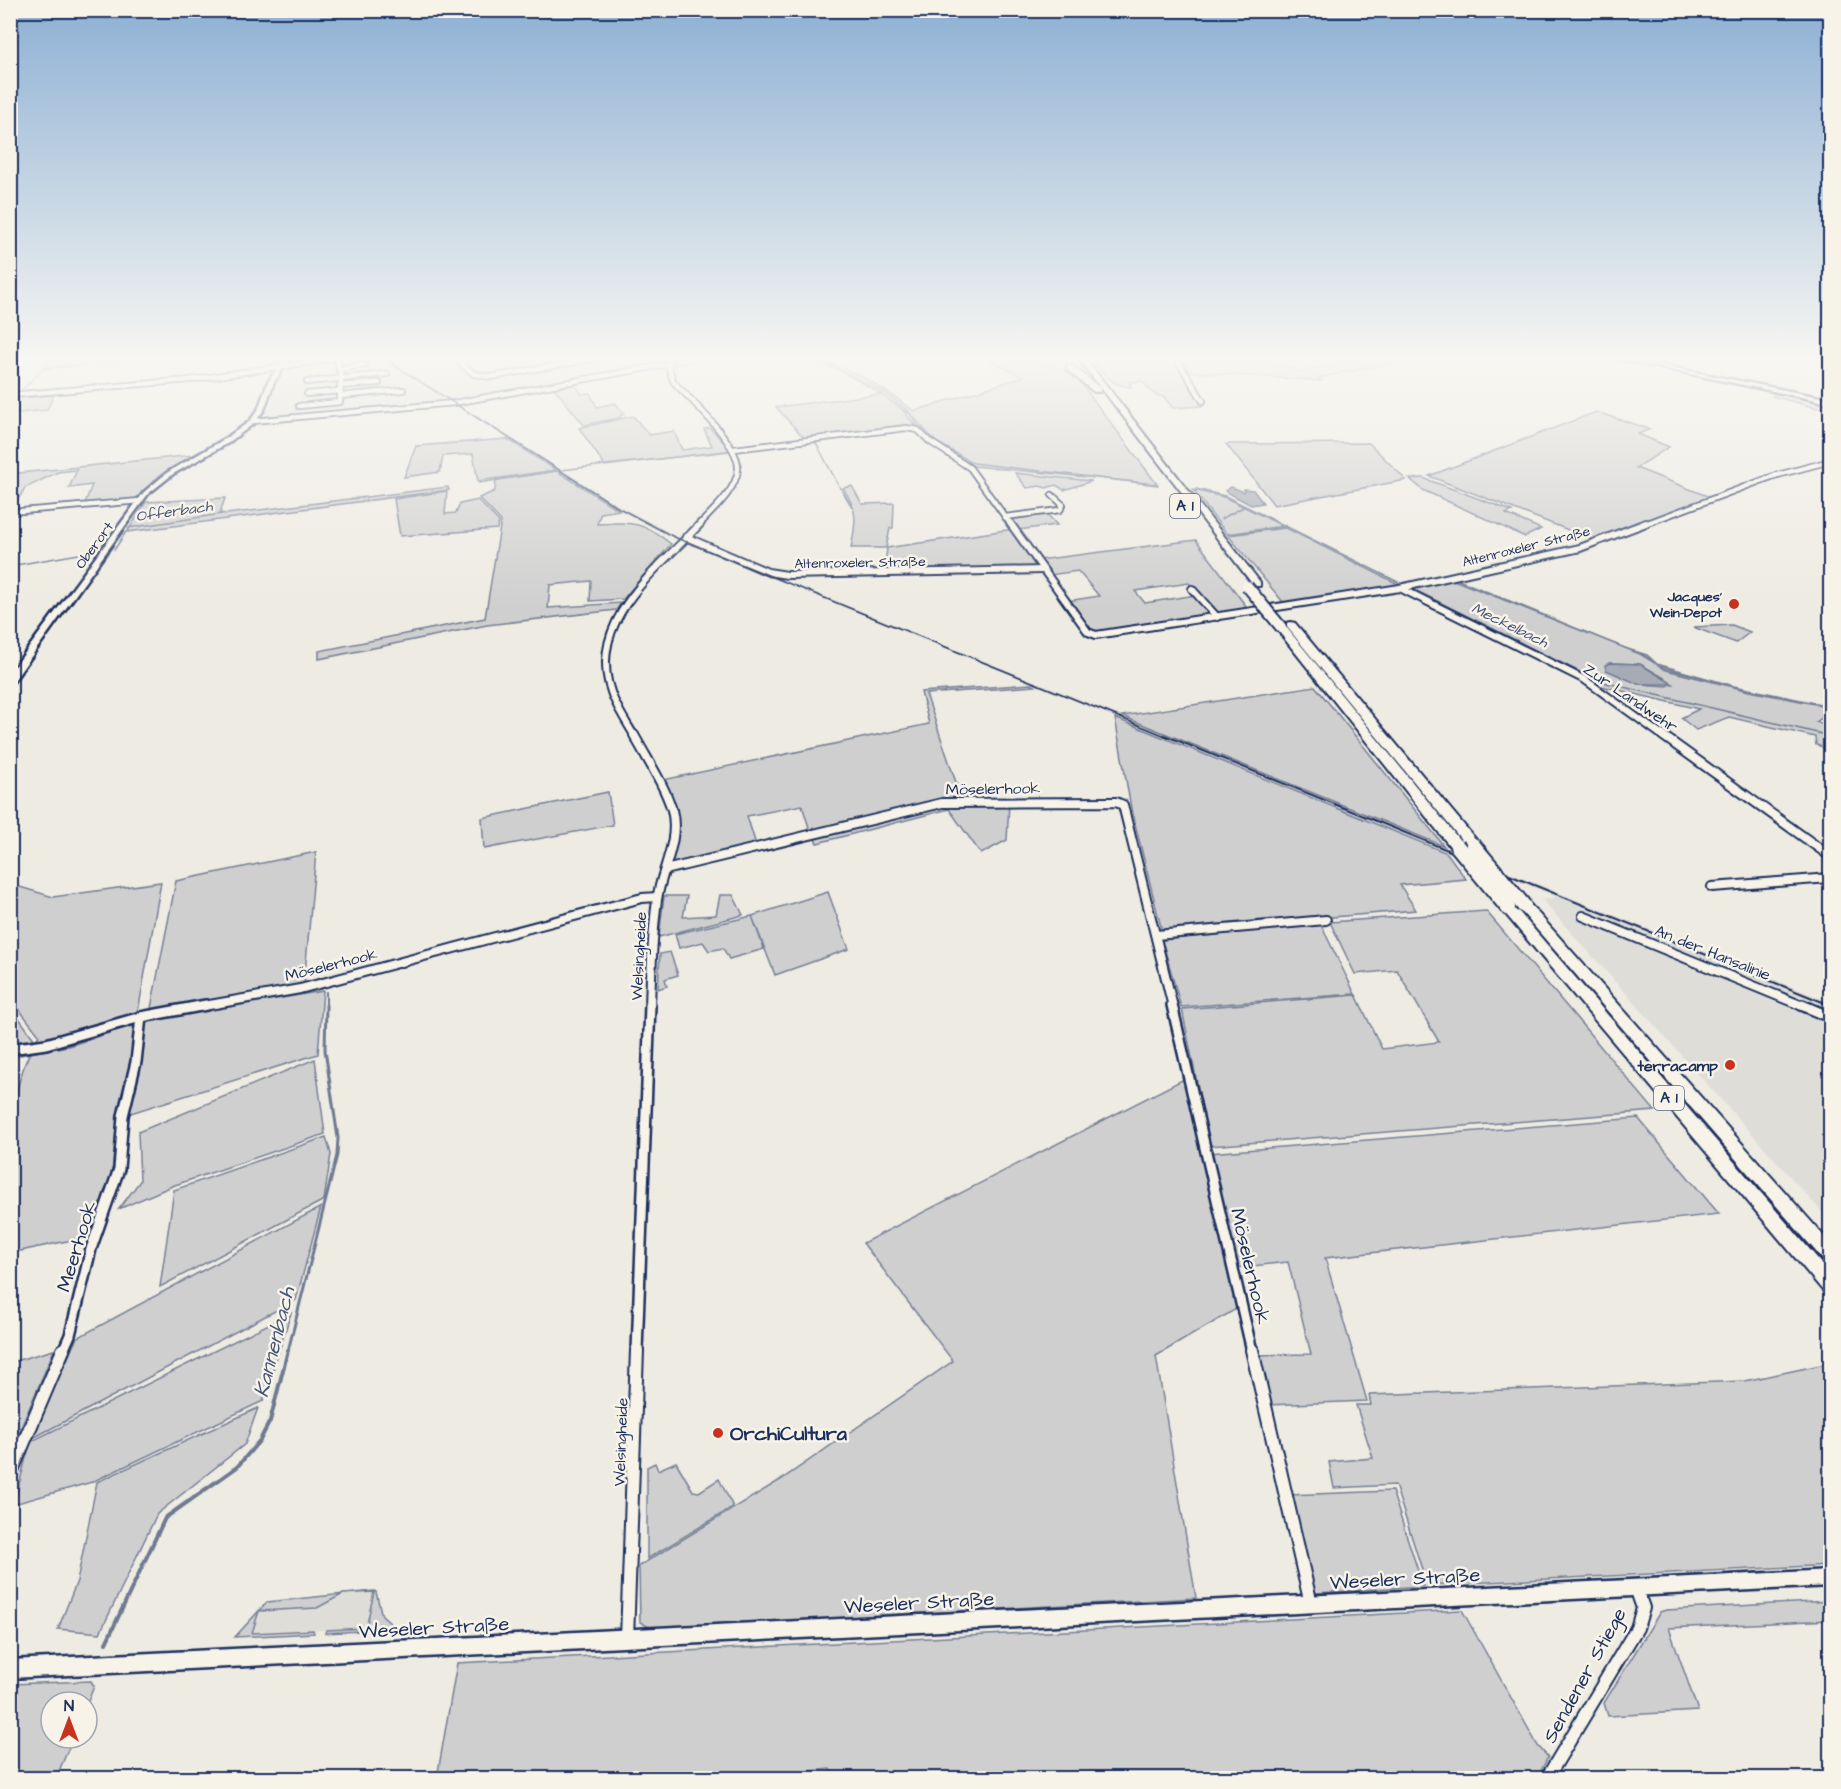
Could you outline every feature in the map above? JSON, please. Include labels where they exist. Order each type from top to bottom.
[{"type":"highway","name":"A 1","points":[[1138,441],[1286,626],[1473,845],[1516,907],[1830,1286]]},
{"type":"highway","name":"A 1","points":[[1145,441],[1252,585]]},
{"type":"highway","points":[[1183,478],[1197,510]]},
{"type":"highway","name":"A 1","points":[[1286,626],[1457,846],[1516,907],[1830,1255]]},
{"type":"main road","name":"Oberort","points":[[10,680],[140,501],[171,472],[226,441]]},
{"type":"main road","name":"Weseler Straße","points":[[10,1670],[1830,1578]]},
{"type":"street","points":[[727,441],[734,449]]},
{"type":"street","name":"Altenroxeler Straße","points":[[734,449],[802,441]]},
{"type":"street","name":"Altenroxeler Straße","points":[[933,441],[970,468],[1088,632],[1096,635],[1402,588],[1580,548],[1774,476],[1830,460]]},
{"type":"street","name":"Welsingheide","points":[[627,1639],[651,951],[657,897],[675,831],[672,812],[661,784],[611,693],[605,653],[607,639],[622,609],[732,486],[738,469],[734,449]]},
{"type":"street","points":[[1005,517],[1060,510],[1063,505],[1052,495]]},
{"type":"street","points":[[10,512],[92,503],[140,501]]},
{"type":"street","name":"Altenroxeler Straße","points":[[686,537],[768,572],[787,575],[844,576],[1043,570]]},
{"type":"street","name":"Zur Landwehr","points":[[1402,588],[1585,680],[1830,856]]},
{"type":"street","points":[[1192,589],[1217,617]]},
{"type":"street","name":"Möselerhook","points":[[665,870],[942,803],[1116,802],[1126,808],[1311,1604]]},
{"type":"street","points":[[1712,887],[1830,878]]},
{"type":"street","name":"Möselerhook","points":[[10,1049],[46,1044],[141,1017],[300,989],[642,898],[657,897]]},
{"type":"street","name":"An der Hansalinie","points":[[1583,915],[1830,1017]]},
{"type":"street","points":[[1156,935],[1326,920]]},
{"type":"street","name":"Meerhook","points":[[10,1475],[23,1440],[70,1335],[91,1249],[119,1169],[123,1116],[136,1062],[141,1017]]},
{"type":"street","name":"Sendener Stiege","points":[[1547,1779],[1637,1628],[1643,1608],[1636,1588]]},
{"type":"shaded area","points":[[511,441],[517,441],[611,501],[675,536],[1830,1002],[1830,1221],[1542,900],[1557,897],[671,537],[619,510]]},
{"type":"shaded area","points":[[511,441],[556,470],[478,481],[473,454],[443,456],[440,472],[404,477],[416,446]]},
{"type":"shaded area","points":[[588,441],[678,441],[682,450],[712,446],[710,441],[723,441],[731,450],[605,466]]},
{"type":"shaded area","points":[[933,441],[1125,441],[1157,484],[973,466]]},
{"type":"shaded area","points":[[1519,441],[1656,441],[1669,447],[1636,468],[1710,497],[1594,540],[1429,476]]},
{"type":"shaded area","points":[[1369,443],[1406,480],[1274,505],[1226,444]]},
{"type":"shaded area","points":[[194,455],[160,475],[134,500],[85,503],[92,485],[69,488],[77,470],[58,472],[25,488],[11,511],[10,474]]},
{"type":"shaded area","points":[[557,471],[619,510],[601,513],[597,524],[628,523],[644,527],[671,544],[623,599],[590,601],[591,581],[550,585],[548,608],[621,603],[616,610],[487,625],[319,659],[319,651],[485,618],[501,521],[479,498],[495,491],[496,480]]},
{"type":"shaded area","points":[[1015,473],[1092,481],[1064,490],[1056,485],[1046,488],[1040,486],[1027,488]]},
{"type":"shaded area","points":[[1423,478],[1512,511],[1506,514],[1541,529],[1525,537],[1423,490],[1410,479]]},
{"type":"shaded area","points":[[852,486],[862,504],[894,503],[893,528],[890,528],[886,548],[851,548],[855,517],[852,504],[843,488]]},
{"type":"shaded area","points":[[448,487],[449,490],[127,532],[146,502],[225,498],[220,513],[226,514]]},
{"type":"shaded area","points":[[1231,487],[1244,492],[1244,489],[1253,490],[1263,503],[1251,505],[1225,491]]},
{"type":"shaded area","points":[[1193,490],[1224,497],[1283,526],[1227,534]]},
{"type":"shaded area","points":[[447,491],[445,514],[456,513],[460,504],[478,500],[499,522],[497,529],[400,536],[394,499]]},
{"type":"shaded area","points":[[1046,513],[1057,525],[1018,530],[1009,517]]},
{"type":"shaded area","points":[[1286,528],[1402,586],[1291,603],[1283,602],[1228,535]]},
{"type":"shaded area","points":[[1013,529],[1040,569],[884,574],[887,548]]},
{"type":"shaded area","points":[[1196,540],[1249,610],[1218,615],[1189,583],[1135,591],[1145,603],[1196,595],[1214,615],[1096,633],[1089,631],[1067,601],[1099,596],[1078,571],[1049,575],[1038,560]]},
{"type":"shaded area","points":[[1454,578],[1624,648],[1647,655],[1657,664],[1734,686],[1830,706],[1749,690],[1664,668],[1658,665],[1643,655],[1607,642],[1467,585]]},
{"type":"shaded area","points":[[1451,579],[1640,654],[1666,670],[1749,691],[1830,707],[1830,716],[1826,715],[1816,722],[1830,727],[1830,749],[1816,745],[1815,737],[1729,717],[1696,730],[1681,718],[1699,709],[1601,686],[1406,588]],"holes":[[[1610,663],[1640,664],[1670,681],[1668,686],[1638,684]]]},
{"type":"shaded area","points":[[1732,625],[1750,632],[1736,643],[1693,627]]},
{"type":"shaded area","points":[[1610,663],[1640,664],[1673,684],[1638,684],[1606,670],[1605,665]]},
{"type":"shaded area","points":[[1031,684],[1035,686],[926,694],[962,800],[811,834],[802,805],[747,816],[757,848],[670,866],[678,830],[663,780],[929,724],[921,692]]},
{"type":"shaded area","points":[[1315,686],[1444,846],[1122,716]]},
{"type":"shaded area","points":[[1115,718],[1447,853],[1466,879],[1400,885],[1416,910],[1162,931],[1131,808]]},
{"type":"shaded area","points":[[608,792],[613,825],[484,849],[482,818]]},
{"type":"shaded area","points":[[1009,803],[1007,840],[981,854],[949,809],[817,843],[814,837],[943,805]]},
{"type":"shaded area","points":[[316,852],[304,984],[150,1013],[176,881]]},
{"type":"shaded area","points":[[161,882],[136,1023],[323,991],[318,1054],[118,1117],[112,1172],[90,1236],[11,1253],[10,1141],[13,1113],[18,1086],[39,1035],[11,999],[10,884],[53,897]]},
{"type":"shaded area","points":[[828,892],[849,949],[775,975],[752,916]]},
{"type":"shaded area","points":[[720,895],[733,895],[743,915],[659,937],[664,896],[687,896],[683,917],[716,915]]},
{"type":"shaded area","points":[[1486,911],[1655,1111],[1210,1146],[1182,1009],[1356,995],[1382,1049],[1439,1042],[1397,970],[1355,974],[1330,922]]},
{"type":"shaded area","points":[[752,916],[764,949],[729,959],[723,948],[709,951],[703,942],[679,948],[675,934]]},
{"type":"shaded area","points":[[1321,925],[1355,994],[1181,1007],[1162,940]]},
{"type":"shaded area","points":[[670,952],[678,975],[665,979],[667,986],[658,989],[660,954]]},
{"type":"shaded area","points":[[11,1007],[34,1039],[11,1042]]},
{"type":"shaded area","points":[[315,1059],[325,1134],[172,1186],[119,1209],[140,1181],[138,1132]]},
{"type":"shaded area","points":[[1184,1079],[1238,1308],[1156,1356],[1196,1598],[651,1628],[640,1622],[639,1566],[782,1479],[953,1361],[863,1243]]},
{"type":"shaded area","points":[[1638,1118],[1719,1214],[1325,1258],[1367,1401],[1267,1405],[1256,1355],[1311,1354],[1288,1262],[1235,1268],[1209,1153]]},
{"type":"shaded area","points":[[326,1137],[331,1154],[324,1200],[160,1287],[174,1190]]},
{"type":"shaded area","points":[[321,1207],[296,1300],[31,1439],[77,1338]]},
{"type":"shaded area","points":[[291,1313],[263,1401],[92,1482],[14,1504],[30,1442]]},
{"type":"shaded area","points":[[54,1350],[11,1451],[11,1362]]},
{"type":"shaded area","points":[[1830,1363],[1830,1565],[1427,1585],[1395,1485],[1334,1488],[1329,1462],[1373,1458],[1356,1405],[1371,1405],[1369,1395],[1745,1381]]},
{"type":"shaded area","points":[[258,1408],[245,1444],[157,1514],[100,1633],[58,1629],[77,1581],[97,1482]]},
{"type":"shaded area","points":[[676,1462],[693,1491],[699,1492],[719,1479],[733,1507],[647,1559],[647,1467],[655,1463],[658,1470]]},
{"type":"shaded area","points":[[1392,1491],[1423,1586],[1317,1593],[1312,1590],[1288,1495]]},
{"type":"shaded area","points":[[374,1591],[376,1592],[382,1616],[397,1629],[325,1633],[326,1630],[366,1628],[374,1592],[348,1594]]},
{"type":"shaded area","points":[[374,1592],[366,1628],[252,1633],[259,1611],[317,1608],[343,1594]]},
{"type":"shaded area","points":[[343,1594],[317,1608],[259,1611],[252,1633],[313,1630],[314,1633],[235,1637],[267,1602]]},
{"type":"shaded area","points":[[1830,1601],[1830,1620],[1669,1628],[1698,1711],[1608,1716],[1604,1703],[1660,1612]]},
{"type":"shaded area","points":[[1462,1610],[1538,1746],[1548,1757],[1537,1778],[833,1778],[830,1769],[732,1778],[437,1778],[457,1663]]},
{"type":"shaded area","points":[[91,1681],[94,1686],[92,1690],[39,1690],[39,1750],[68,1750],[56,1778],[11,1778],[11,1684]]},
{"type":"waterway","name":"Meckelbach","points":[[936,441],[973,463],[1158,485]]},
{"type":"waterway","points":[[816,443],[839,486]]},
{"type":"waterway","points":[[561,470],[731,451]]},
{"type":"waterway","points":[[478,483],[556,471]]},
{"type":"waterway","points":[[840,487],[852,507]]},
{"type":"waterway","name":"Meckelbach","points":[[1196,489],[1225,496],[1404,585]]},
{"type":"waterway","points":[[1221,519],[1245,506]]},
{"type":"waterway","name":"Offerbach","points":[[128,528],[222,514]]},
{"type":"waterway","points":[[1232,534],[1286,527]]},
{"type":"waterway","name":"Offerbach","points":[[114,550],[126,532]]},
{"type":"waterway","name":"Offerbach","points":[[10,566],[96,551]]},
{"type":"waterway","name":"Meckelbach","points":[[1409,587],[1598,681],[1830,736],[1827,735]]},
{"type":"waterway","name":"Kannenbach","points":[[326,992],[326,1005]]},
{"type":"waterway","name":"Kannenbach","points":[[288,1351],[337,1155],[338,1138],[325,1050],[326,1005]]},
{"type":"waterway","points":[[16,1055],[69,1045],[128,1026]]},
{"type":"waterway","name":"Kannenbach","points":[[106,1643],[165,1518],[237,1467],[260,1440],[270,1421],[288,1350]]},
{"type":"railway","points":[[514,441],[619,508],[674,537],[1168,737]]},
{"type":"railway","points":[[1164,735],[1830,1005]]},
{"type":"place","name":"Jacques’ Wein-Depot","points":[[1734,604]]},
{"type":"place","name":"terracamp","points":[[1730,1065]]},
{"type":"place","name":"OrchiCultura","points":[[718,1433]]}]
